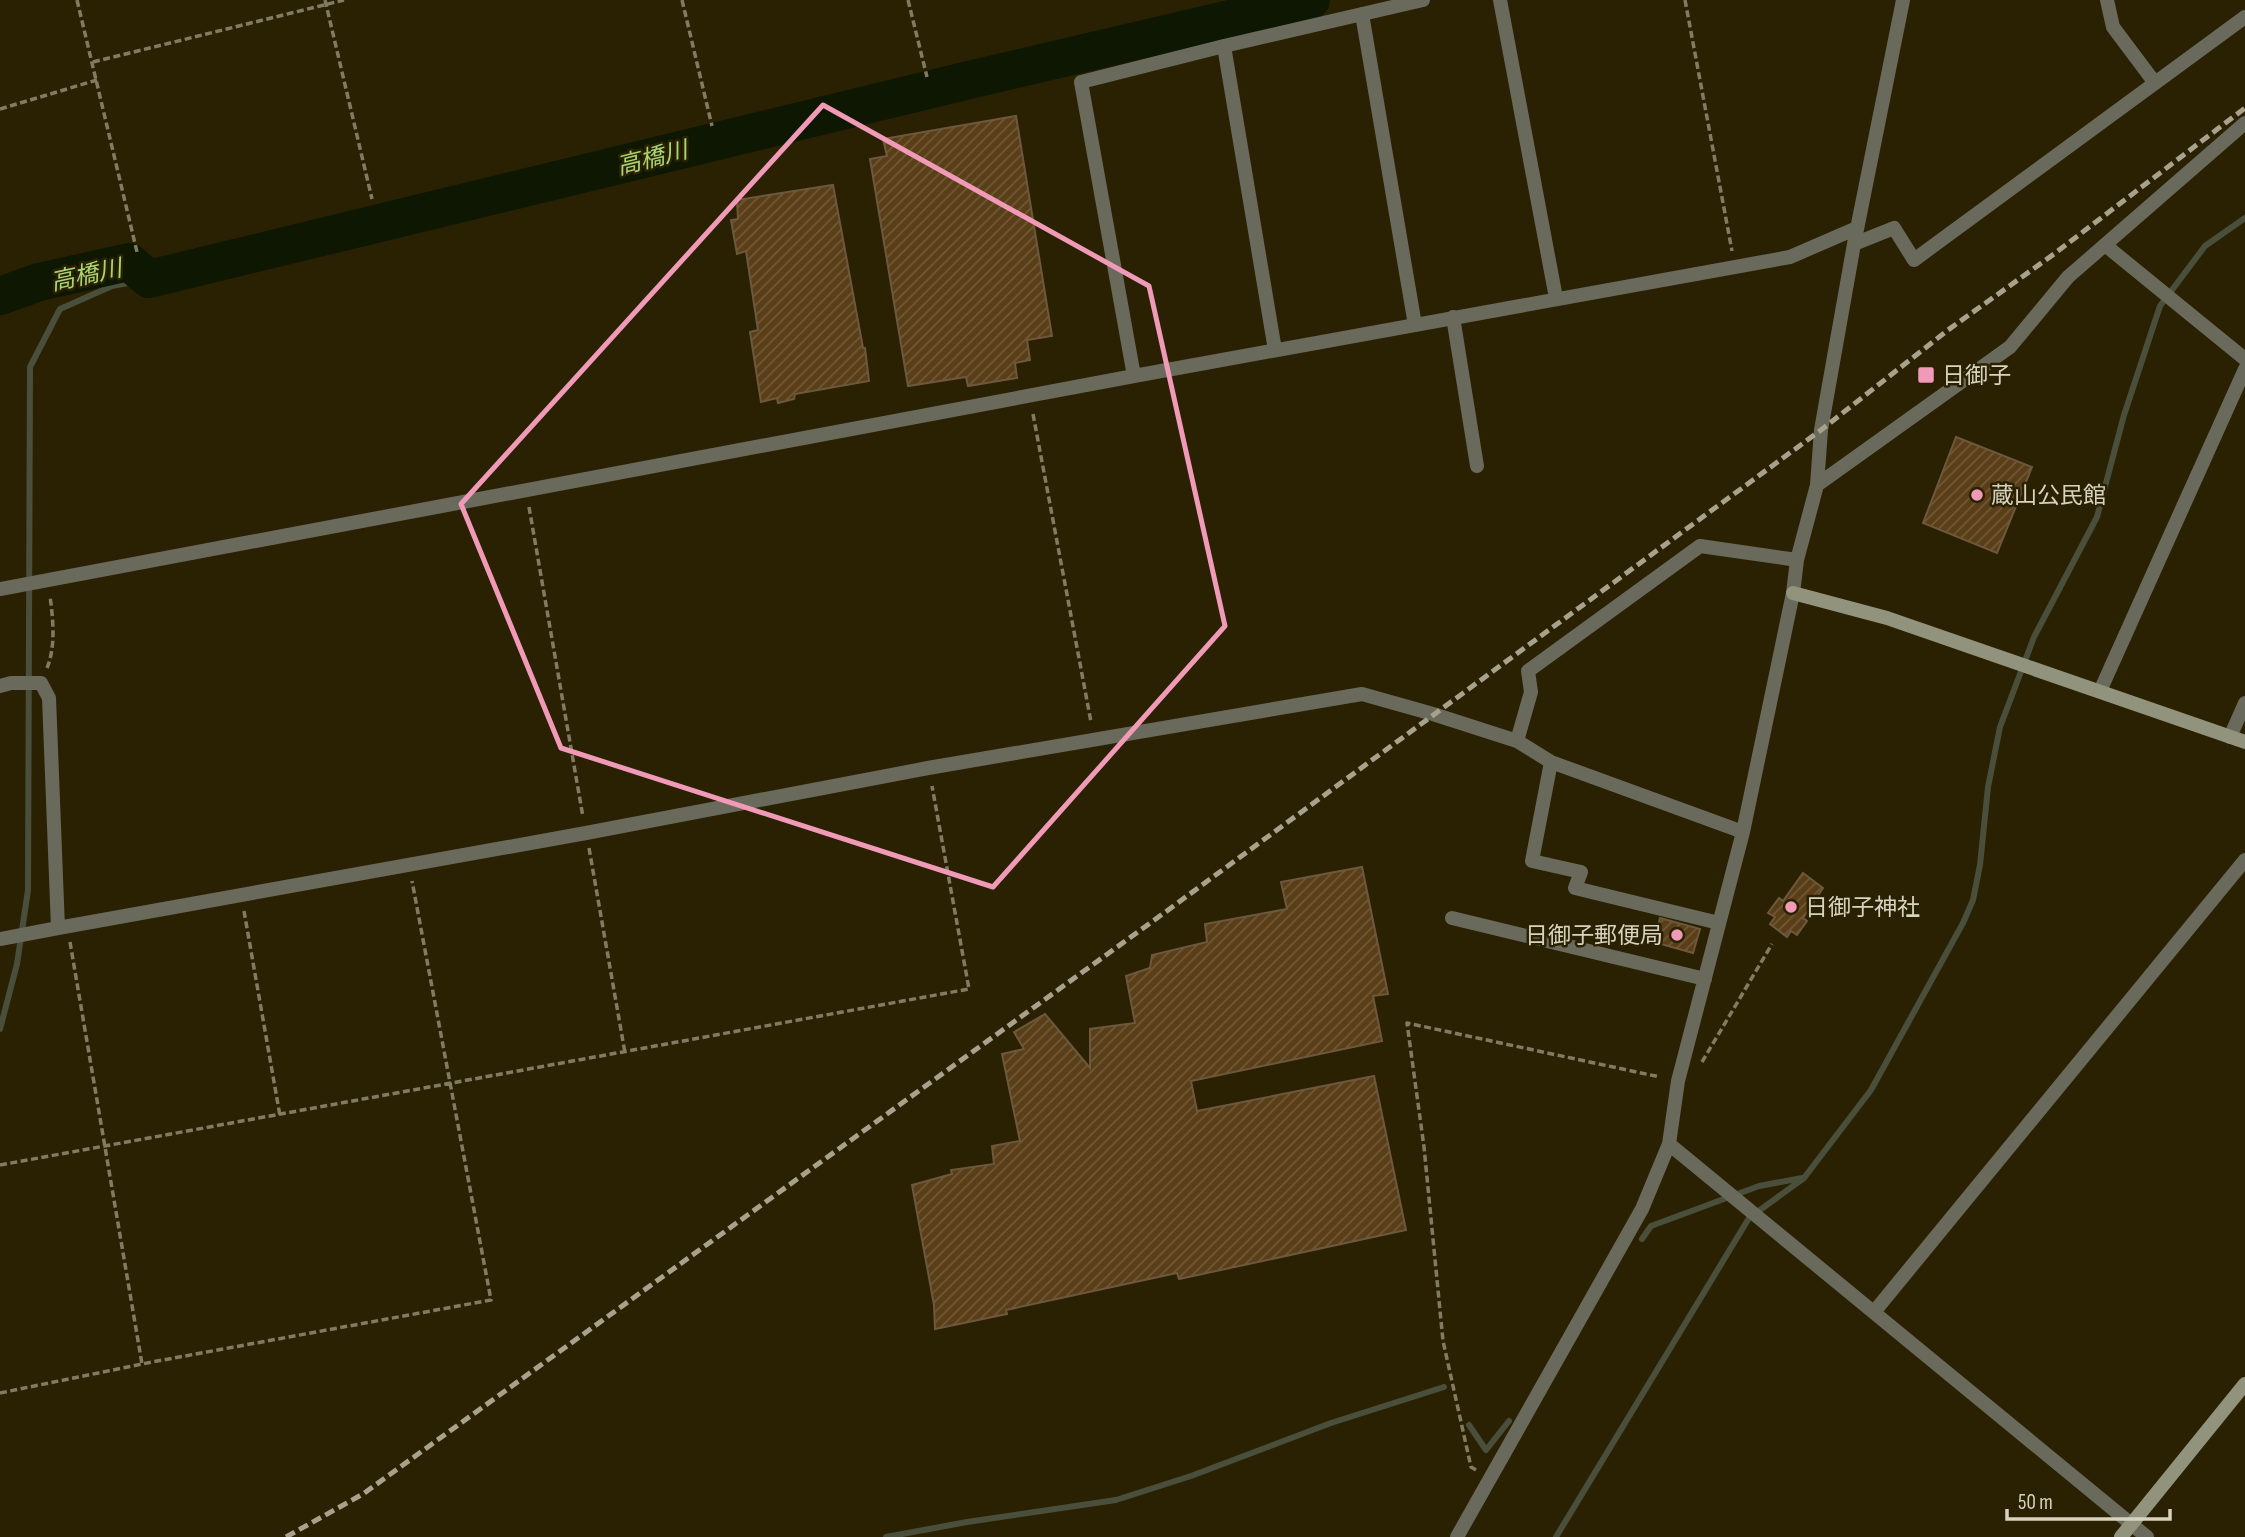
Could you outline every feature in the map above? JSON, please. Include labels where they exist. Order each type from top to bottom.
[{"type":"street","points":[[1134,376],[1081,82],[1423,0]]},
{"type":"street","points":[[1500,0],[1556,298]]},
{"type":"street","points":[[1457,1537],[1642,1209],[1669,1144],[1678,1081],[1743,832],[1793,593],[1797,561],[1817,485],[1821,430],[1857,228],[1903,0]]},
{"type":"street","points":[[2107,0],[2113,27],[2155,83]]},
{"type":"street","points":[[1362,14],[1415,325]]},
{"type":"street","points":[[1854,244],[1894,228],[1914,260],[2245,17]]},
{"type":"street","points":[[1224,46],[1275,350]]},
{"type":"street","points":[[1817,485],[2010,347],[2068,276],[2245,123]]},
{"type":"street","points":[[7,588],[1029,395],[1790,257],[1857,228]]},
{"type":"street","points":[[2105,245],[2245,359]]},
{"type":"street","points":[[1453,317],[1477,466]]},
{"type":"street","points":[[2100,691],[2245,369]]},
{"type":"street","points":[[1517,741],[1531,692],[1528,671],[1700,546],[1797,561]]},
{"type":"street","points":[[1793,593],[1887,618],[2245,742]]},
{"type":"street","points":[[6,684],[39,683],[49,698],[57,928]]},
{"type":"street","points":[[1,939],[1094,738],[1362,694],[1517,741],[1551,762],[1743,832]]},
{"type":"street","points":[[2230,737],[2245,703]]},
{"type":"street","points":[[1551,762],[1532,861],[1581,872],[1575,888],[1719,923]]},
{"type":"street","points":[[1874,1312],[2245,860]]},
{"type":"street","points":[[1452,918],[1705,979]]},
{"type":"street","points":[[1669,1144],[2147,1537]]},
{"type":"street","points":[[2121,1537],[2245,1384]]},
{"type":"path","points":[[77,0],[137,252]]},
{"type":"path","points":[[93,62],[326,2],[344,0]]},
{"type":"path","points":[[682,0],[712,126]]},
{"type":"path","points":[[908,0],[927,77]]},
{"type":"path","points":[[1685,0],[1735,267]]},
{"type":"path","points":[[326,2],[372,199]]},
{"type":"path","points":[[0,109],[97,80]]},
{"type":"path","points":[[1029,395],[1094,738]]},
{"type":"path","points":[[526,490],[625,1053]]},
{"type":"path","points":[[39,683],[52,656],[53,616],[43,581]]},
{"type":"path","points":[[0,1165],[969,989],[928,768]]},
{"type":"path","points":[[0,1393],[491,1300],[409,865]]},
{"type":"path","points":[[241,895],[280,1116]]},
{"type":"path","points":[[57,928],[106,1147],[142,1364]]},
{"type":"path","points":[[1488,1480],[1471,1466],[1443,1341],[1424,1147],[1407,1023],[1678,1081],[1692,1079],[1772,944]]},
{"type":"highlighted area","points":[[823,105],[1149,286],[1225,626],[993,887],[561,748],[461,504]]},
{"type":"building","points":[[1016,116],[1052,336],[1027,340],[1030,360],[1015,363],[1017,378],[968,386],[966,377],[908,386],[870,159],[887,156],[883,139]]},
{"type":"building","points":[[833,185],[869,381],[795,394],[794,399],[778,403],[777,398],[761,402],[750,332],[758,330],[746,251],[737,254],[731,220],[738,219],[737,200]]},
{"type":"building","name":"蔵山公民館","points":[[1956,437],[2032,467],[1997,553],[1923,523]]},
{"type":"building","points":[[1362,867],[1388,994],[1373,996],[1382,1041],[1191,1081],[1197,1111],[1374,1076],[1406,1230],[1179,1279],[1177,1273],[1006,1310],[1007,1314],[935,1329],[934,1305],[912,1185],[952,1174],[951,1170],[994,1164],[992,1146],[1020,1141],[1002,1054],[1024,1049],[1014,1032],[1045,1014],[1090,1068],[1090,1029],[1135,1023],[1126,976],[1150,968],[1152,955],[1207,942],[1205,924],[1287,909],[1281,882]]},
{"type":"building","name":"日御子神社","points":[[1803,873],[1823,888],[1803,918],[1807,921],[1797,935],[1791,931],[1787,937],[1770,924],[1775,917],[1768,913],[1779,898],[1783,901]]},
{"type":"building","points":[[1660,918],[1700,929],[1693,953],[1654,942]]},
{"type":"waterway","name":"高橋川","points":[[0,296],[39,282],[129,262],[149,279],[1311,0]]},
{"type":"waterway","points":[[1556,1537],[1749,1218],[1804,1178],[1871,1090],[1963,923],[1973,900],[1980,865],[1988,787],[2000,727],[2034,637],[2097,517],[2124,415],[2160,306],[2205,246],[2245,218]]},
{"type":"waterway","points":[[0,1029],[17,964],[28,890],[30,367],[60,309],[112,286],[149,279]]},
{"type":"waterway","points":[[1642,1239],[1651,1226],[1759,1186],[1802,1178]]},
{"type":"waterway","points":[[886,1537],[1116,1500],[1191,1476],[1331,1423],[1444,1387]]},
{"type":"waterway","points":[[1469,1425],[1486,1450],[1509,1421]]},
{"type":"railway","points":[[286,1537],[363,1494],[1164,913],[1821,430],[1948,330],[2054,254],[2245,108]]},
{"type":"place","name":"日御子","points":[[1926,375]]},
{"type":"place","name":"蔵山公民館","points":[[1977,495]]},
{"type":"place","name":"日御子神社","points":[[1791,907]]},
{"type":"place","name":"日御子郵便局","points":[[1677,935]]}]
